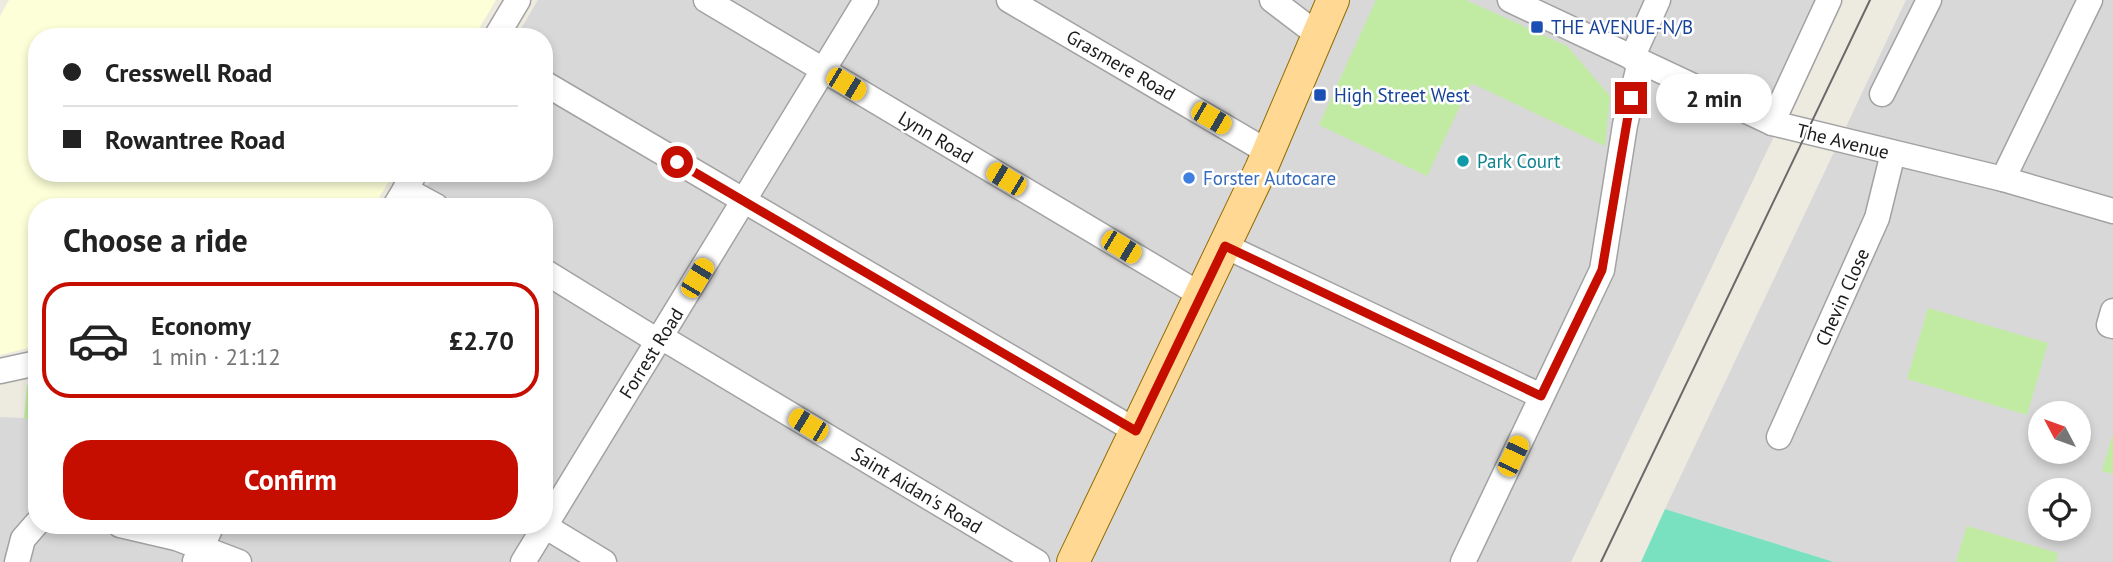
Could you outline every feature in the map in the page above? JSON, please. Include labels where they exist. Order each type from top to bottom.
[{"type":"main road","points":[[1076,561],[1268,152],[1332,0]]},
{"type":"street","points":[[501,28],[518,0]]},
{"type":"street","name":"Lynn Road","points":[[706,0],[1201,295]]},
{"type":"street","name":"Forrest Road","points":[[553,509],[660,340],[866,0]]},
{"type":"street","name":"Grasmere Road","points":[[1009,0],[1268,152]]},
{"type":"street","points":[[1272,0],[1318,35]]},
{"type":"street","name":"The Avenue","points":[[1510,0],[1772,123],[2003,179],[2113,211]]},
{"type":"street","points":[[1463,562],[1602,270],[1636,59],[1658,0]]},
{"type":"street","points":[[1772,123],[1829,0]]},
{"type":"street","points":[[1882,94],[1929,0]]},
{"type":"street","points":[[2003,179],[2090,0]]},
{"type":"street","points":[[553,88],[1136,431]]},
{"type":"street","name":"Chevin Close","points":[[1779,436],[1877,218],[1894,153]]},
{"type":"street","points":[[1225,246],[1541,396]]},
{"type":"street","name":"Saint Aidan's Road","points":[[553,276],[660,340],[671,343],[1037,562]]},
{"type":"street","points":[[2113,311],[2109,325],[2113,326]]},
{"type":"street","points":[[0,371],[28,365]]},
{"type":"street","points":[[553,531],[604,562]]},
{"type":"street","points":[[17,562],[23,539],[28,533]]},
{"type":"street","points":[[157,534],[203,545],[239,562]]},
{"type":"street","name":"Forrest Road","points":[[523,562],[538,534]]},
{"type":"shaded area","points":[[9,0],[496,0],[479,28],[28,28],[28,182],[389,182],[379,198],[28,198],[28,348],[0,355],[0,16]]},
{"type":"shaded area","points":[[538,0],[1839,0],[1571,562],[0,562],[0,417],[28,419],[28,534],[553,534],[553,198],[420,198],[430,182],[553,182],[553,28],[521,28]]},
{"type":"shaded area","points":[[1906,0],[2113,0],[2113,562],[1834,562],[1665,509]]},
{"type":"green space","points":[[1376,0],[1466,0],[1567,46],[1610,96],[1605,146],[1471,83],[1427,176],[1319,125]]},
{"type":"green space","points":[[1928,308],[2048,343],[2031,401],[2028,401],[2027,415],[1907,379]]},
{"type":"green space","points":[[28,385],[28,419],[24,418]]},
{"type":"green space","points":[[2113,433],[2113,474],[2102,471]]},
{"type":"green space","points":[[1665,509],[1834,562],[1641,562]]},
{"type":"green space","points":[[1967,526],[2058,553],[2056,562],[1956,562]]},
{"type":"tram line","points":[[1601,562],[1870,0]]},
{"type":"place","name":"THE AVENUE-N/B","points":[[1537,27]]},
{"type":"place","name":"High Street West","points":[[1320,95]]},
{"type":"place","name":"Park Court","points":[[1463,161]]},
{"type":"place","name":"Forster Autocare","points":[[1189,178]]},
{"type":"route","points":[[677,162],[1136,431],[1225,246],[1541,396],[1602,270],[1631,98]]}]
